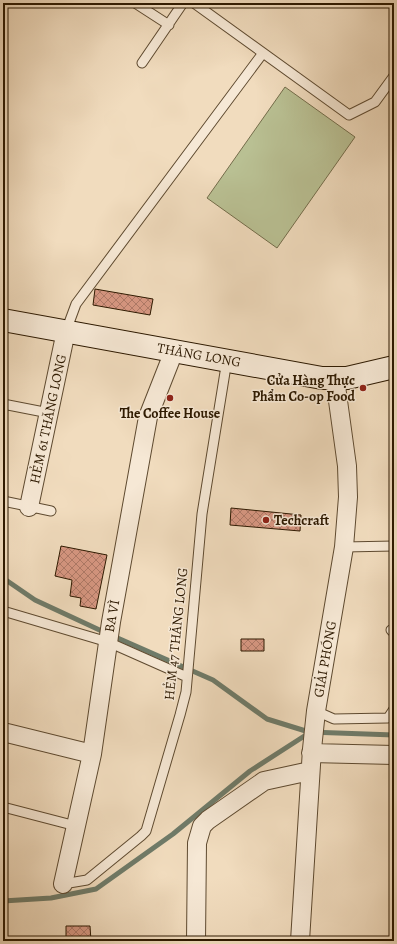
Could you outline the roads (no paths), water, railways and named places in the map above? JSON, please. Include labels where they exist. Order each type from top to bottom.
[{"type":"street","name":"THĂNG LONG","points":[[3,320],[335,379],[346,378],[394,367]]},
{"type":"street","name":"HẺM 61 THĂNG LONG","points":[[29,506],[66,331]]},
{"type":"street","name":"BA VÌ","points":[[63,884],[92,754],[111,622],[148,417],[174,351]]},
{"type":"street","name":"GIẢI PHÓNG","points":[[300,941],[311,751],[316,711],[344,547],[349,481],[335,379]]},
{"type":"street","points":[[3,732],[92,754]]},
{"type":"street","points":[[311,751],[394,755]]},
{"type":"street","points":[[196,941],[197,843],[202,826],[208,820],[264,781],[310,771]]},
{"type":"lane","points":[[135,3],[169,25]]},
{"type":"lane","points":[[142,63],[183,3]]},
{"type":"lane","points":[[194,3],[349,115],[375,102],[394,76]]},
{"type":"lane","points":[[66,331],[76,304],[264,53]]},
{"type":"lane","name":"HẺM 47 THĂNG LONG","points":[[63,884],[87,880],[141,836],[146,830],[180,715],[188,672],[202,514],[227,360]]},
{"type":"lane","points":[[3,404],[49,413]]},
{"type":"lane","points":[[3,501],[51,511]]},
{"type":"lane","points":[[344,547],[394,546]]},
{"type":"lane","points":[[3,611],[108,642],[188,672]]},
{"type":"lane","points":[[316,711],[334,719],[388,718],[394,709]]},
{"type":"lane","points":[[3,807],[76,826]]},
{"type":"waterway","points":[[3,578],[35,600],[106,633]]},
{"type":"waterway","points":[[113,636],[213,680],[267,719],[309,732],[394,735]]},
{"type":"waterway","points":[[3,901],[51,898],[96,889],[173,834],[250,771],[309,733]]},
{"type":"place","name":"Cửa Hàng Thực Phẩm Co-op Food","points":[[363,388]]},
{"type":"place","name":"The Coffee House","points":[[170,398]]},
{"type":"place","name":"Techcraft","points":[[266,520]]}]
